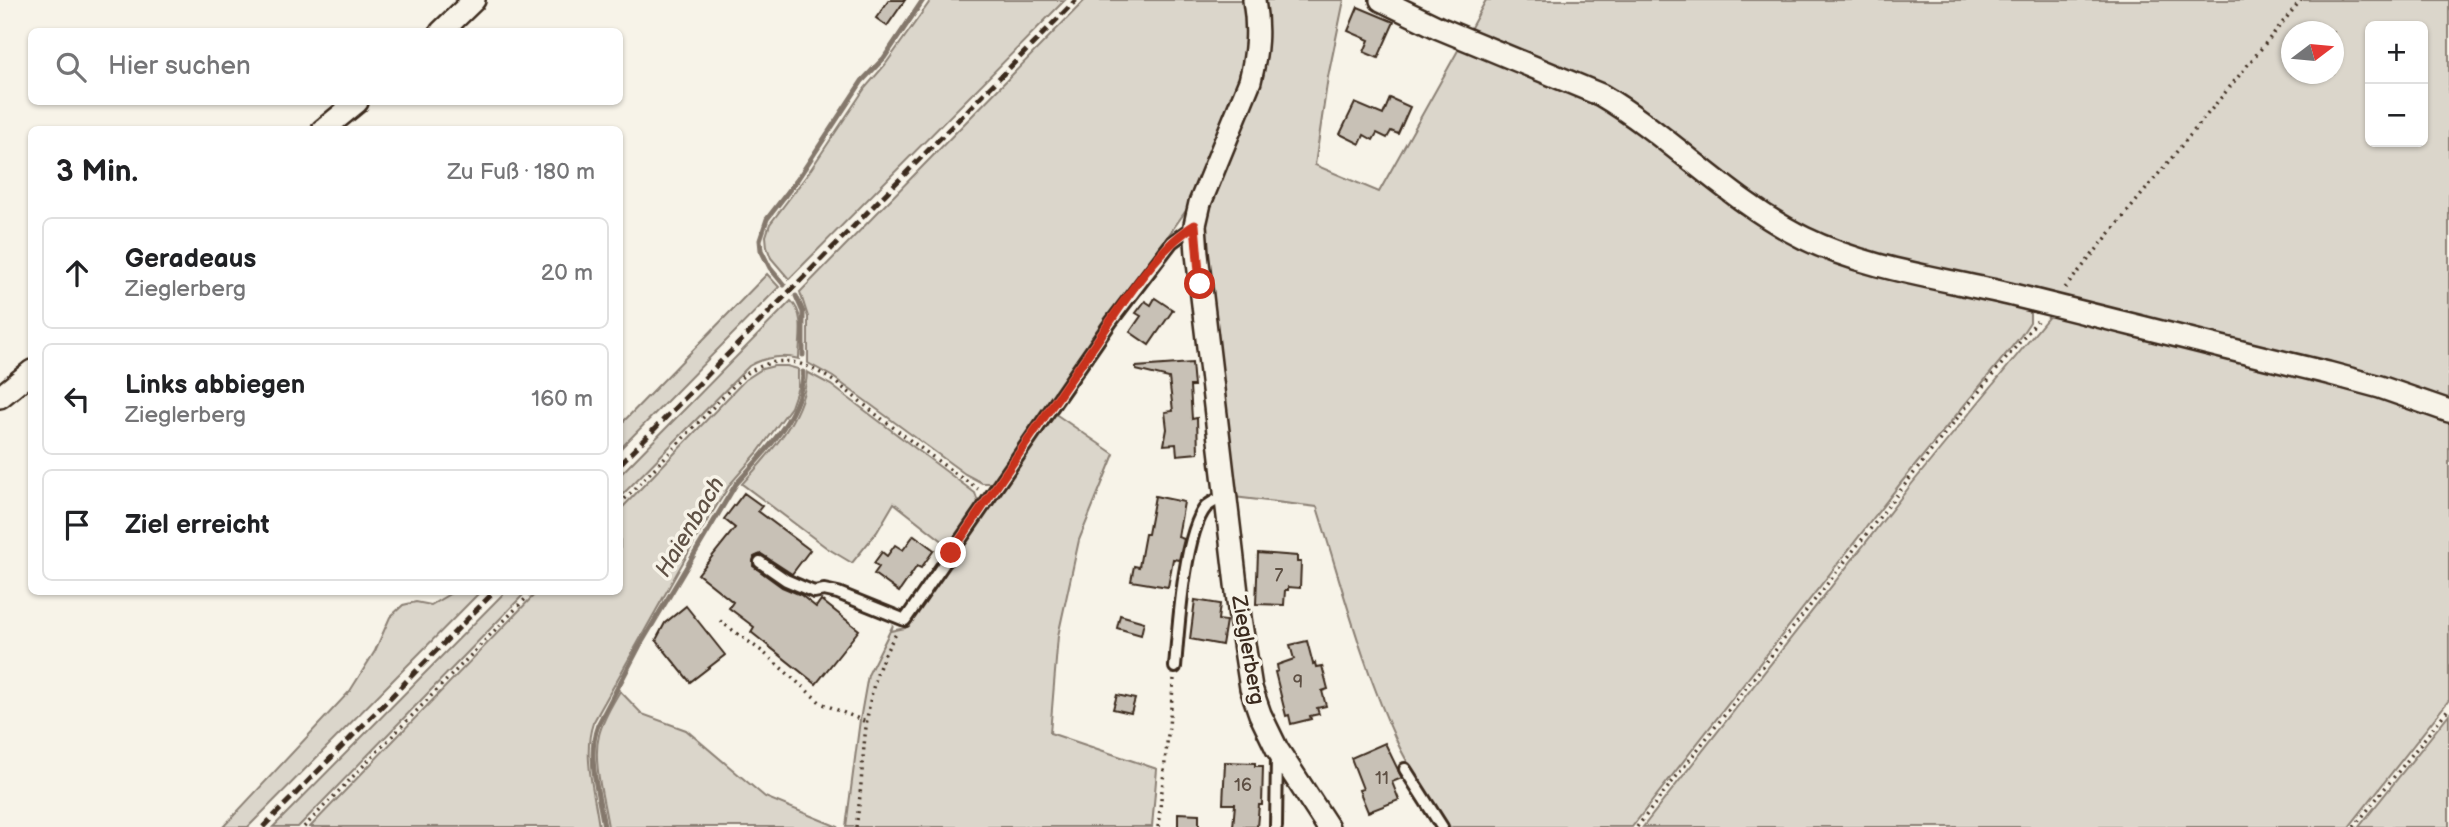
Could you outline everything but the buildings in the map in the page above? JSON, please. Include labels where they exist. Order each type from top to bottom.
[{"type":"street","points":[[445,28],[474,0]]},
{"type":"street","name":"Zieglerberg","points":[[1254,0],[1258,22],[1257,47],[1250,81],[1200,203],[1195,225],[1225,497],[1251,688],[1259,714],[1278,749],[1328,827]]},
{"type":"street","points":[[1381,0],[1601,94],[1773,221],[1830,250],[2367,383],[2449,411]]},
{"type":"street","points":[[328,126],[353,105]]},
{"type":"street","points":[[0,397],[28,374]]},
{"type":"lane","points":[[760,562],[786,580],[814,592],[824,590],[838,593],[905,620],[1103,332],[1156,260],[1178,236],[1195,225]]},
{"type":"lane","points":[[1175,667],[1189,554],[1203,512],[1213,502],[1225,497]]},
{"type":"lane","points":[[1276,827],[1278,749]]},
{"type":"lane","points":[[1405,769],[1442,827]]},
{"type":"path","points":[[1637,827],[1936,445],[2301,0]]},
{"type":"path","points":[[623,501],[743,377],[755,369],[776,362],[798,363],[835,382],[990,496]]},
{"type":"path","points":[[304,827],[528,595]]},
{"type":"path","points":[[856,827],[862,792],[866,722],[871,691],[877,672],[905,620]]},
{"type":"path","points":[[720,621],[762,652],[821,704],[866,722]]},
{"type":"path","points":[[1158,827],[1175,667]]},
{"type":"path","points":[[2354,827],[2449,708]]},
{"type":"shaded area","points":[[931,0],[1065,0],[789,279],[771,258],[767,247],[766,236],[770,224],[807,175],[865,88],[885,65]]},
{"type":"shaded area","points":[[1085,0],[1247,0],[1249,58],[1192,202],[998,477],[991,483],[982,483],[965,474],[833,377],[808,363],[808,317],[800,292]]},
{"type":"shaded area","points":[[1261,0],[1344,0],[1328,77],[1315,165],[1379,192],[1461,45],[1599,102],[1748,214],[2030,310],[2030,322],[2020,337],[1900,484],[1632,827],[1447,827],[1409,765],[1385,716],[1317,507],[1234,497],[1206,248],[1207,221]]},
{"type":"shaded area","points":[[1486,0],[2449,0],[2449,406],[1867,254],[1783,220],[1630,105],[1469,31]]},
{"type":"shaded area","points":[[767,274],[779,287],[623,446],[623,422]]},
{"type":"shaded area","points":[[791,301],[800,320],[799,359],[773,357],[749,366],[623,494],[623,472]]},
{"type":"shaded area","points":[[2050,315],[2366,390],[2449,419],[2449,700],[2349,827],[1643,827],[1910,486]]},
{"type":"shaded area","points":[[787,366],[798,369],[798,387],[791,407],[731,483],[700,532],[593,723],[589,762],[599,827],[310,827],[534,595],[623,595],[623,507],[745,380],[762,369]]},
{"type":"shaded area","points":[[807,372],[831,385],[975,493],[978,502],[976,508],[949,546],[894,503],[877,532],[852,563],[827,548],[742,484],[785,433],[800,404]]},
{"type":"shaded area","points":[[1054,413],[1114,454],[1079,540],[1058,636],[1050,733],[1157,769],[1152,827],[846,827],[868,675],[893,625],[891,631],[905,628]]},
{"type":"shaded area","points":[[448,595],[477,595],[248,827],[223,827],[350,691],[375,651],[390,617],[403,605],[416,602],[431,605]]},
{"type":"shaded area","points":[[502,595],[523,595],[298,827],[273,827]]},
{"type":"shaded area","points":[[620,691],[642,714],[686,730],[765,797],[838,827],[608,827],[598,769],[597,746],[603,723]]},
{"type":"shaded area","points":[[2449,714],[2449,827],[2359,827]]},
{"type":"waterway","name":"Haienbach","points":[[784,285],[770,268],[761,250],[760,240],[767,219],[797,180],[862,81],[884,58],[923,0]]},
{"type":"waterway","name":"Haienbach","points":[[796,296],[803,312],[803,355]]},
{"type":"waterway","name":"Haienbach","points":[[604,827],[593,762],[598,725],[639,647],[736,484],[769,447],[789,419],[801,388],[803,372]]},
{"type":"railway","points":[[623,461],[1076,0]]},
{"type":"railway","points":[[263,827],[491,595]]},
{"type":"route","points":[[951,553],[1156,260],[1178,236],[1195,225],[1200,284]]}]
